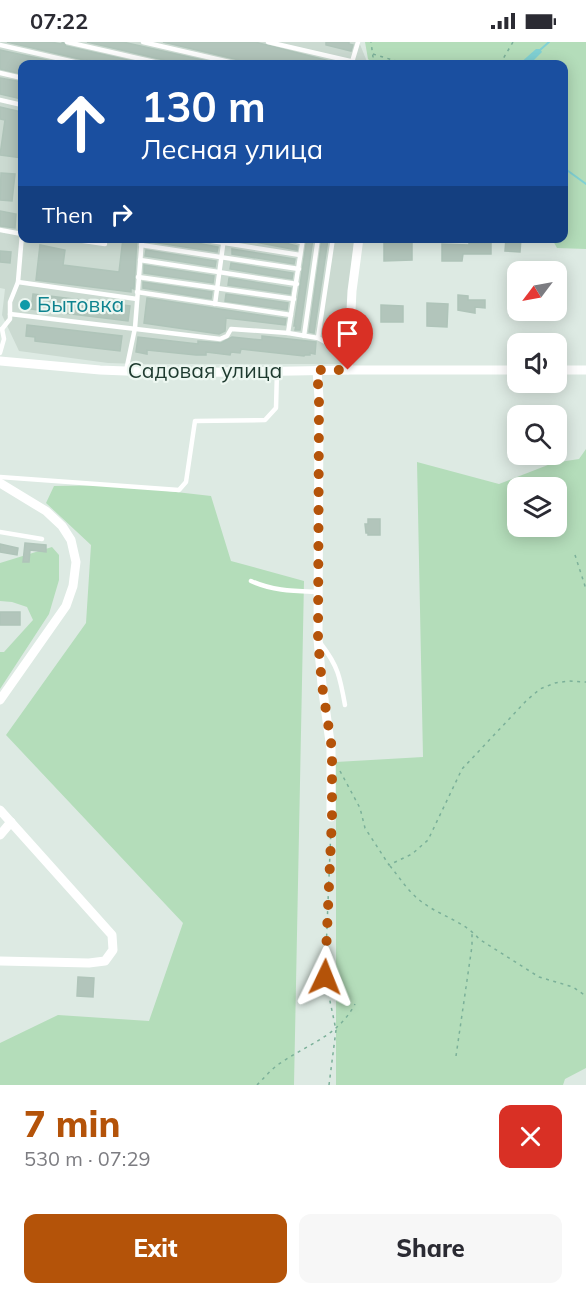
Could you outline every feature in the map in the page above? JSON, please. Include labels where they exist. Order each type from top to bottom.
[{"type":"street","points":[[348,370],[352,291],[358,243]]},
{"type":"street","name":"Садовая улица","points":[[0,361],[176,373],[507,370]]},
{"type":"street","points":[[317,370],[319,398],[318,639],[332,758],[332,817]]},
{"type":"street","points":[[567,370],[586,370]]},
{"type":"street","points":[[0,483],[46,511],[63,526],[71,540],[76,562],[73,586],[66,606],[0,700]]},
{"type":"street","points":[[0,810],[112,935],[113,950],[105,961],[89,963],[0,961]]},
{"type":"street","points":[[0,835],[11,822]]},
{"type":"lane","points":[[67,42],[146,60]]},
{"type":"lane","points":[[143,42],[221,60]]},
{"type":"lane","points":[[268,42],[344,60]]},
{"type":"lane","points":[[353,60],[358,42]]},
{"type":"lane","points":[[0,45],[66,60]]},
{"type":"lane","points":[[0,73],[18,77]]},
{"type":"lane","points":[[0,100],[18,104]]},
{"type":"lane","points":[[0,230],[18,233]]},
{"type":"lane","points":[[0,353],[4,339],[1,328],[10,319],[10,302],[18,282],[21,243]]},
{"type":"lane","points":[[98,243],[105,244]]},
{"type":"lane","points":[[215,304],[224,243]]},
{"type":"lane","points":[[235,243],[300,255]]},
{"type":"lane","points":[[288,333],[302,243]]},
{"type":"lane","points":[[304,336],[317,243]]},
{"type":"lane","points":[[318,338],[332,243]]},
{"type":"lane","points":[[126,371],[135,328],[141,245],[299,269]]},
{"type":"lane","points":[[140,260],[297,284]]},
{"type":"lane","points":[[138,277],[294,299]]},
{"type":"lane","points":[[18,282],[137,299]]},
{"type":"lane","points":[[137,292],[291,315]]},
{"type":"lane","points":[[10,314],[220,339],[227,336],[231,329],[288,333],[318,338],[349,355]]},
{"type":"lane","points":[[0,477],[179,490],[186,482],[195,421],[265,420],[276,408],[277,371]]},
{"type":"lane","points":[[0,532],[42,539]]},
{"type":"lane","points":[[251,581],[277,589],[318,592]]},
{"type":"lane","points":[[318,639],[334,660],[339,672],[345,705]]},
{"type":"path","points":[[371,42],[373,54],[371,60]]},
{"type":"path","points":[[502,60],[513,42]]},
{"type":"path","points":[[373,54],[392,60]]},
{"type":"path","points":[[575,555],[586,589]]},
{"type":"path","points":[[389,865],[412,854],[428,840],[462,769],[527,700],[540,689],[555,683],[586,682]]},
{"type":"path","points":[[332,758],[360,808],[365,828],[372,840],[412,894],[423,903],[472,930],[479,939],[539,977],[573,987],[586,996]]},
{"type":"path","points":[[329,1085],[336,1030],[325,977],[332,817]]},
{"type":"path","points":[[456,1056],[472,946],[472,930]]},
{"type":"path","points":[[257,1085],[281,1063],[336,1030],[347,1019],[355,1004]]},
{"type":"shaded area","points":[[0,42],[359,42],[366,60],[18,60],[18,243],[354,243],[344,364],[108,363],[19,351],[2,315],[5,289],[0,288]]},
{"type":"green space","points":[[365,42],[586,42],[586,249],[557,248],[554,243],[568,243],[568,60],[368,59]]},
{"type":"green space","points":[[586,449],[586,1068],[565,1079],[563,1085],[336,1085],[336,762],[423,757],[417,462],[499,484],[507,481],[507,537],[567,537],[567,477],[517,477],[548,465],[567,465],[567,461],[579,459]]},
{"type":"green space","points":[[115,485],[211,496],[231,561],[304,581],[294,1085],[0,1085],[0,1043],[58,1015],[149,1021],[183,923],[6,735],[86,623],[91,545],[46,503],[54,486]]},
{"type":"green space","points":[[52,547],[59,555],[59,580],[49,614],[0,689],[0,652],[4,652],[33,620],[27,607],[0,601],[0,563]]},
{"type":"water","points":[[536,49],[542,52],[534,60],[524,60]]},
{"type":"building","points":[[7,42],[61,44],[63,42],[66,46],[127,60],[84,60]]},
{"type":"building","points":[[87,42],[123,42],[202,60],[164,60]]},
{"type":"building","points":[[163,42],[255,42],[325,60],[239,60]]},
{"type":"building","points":[[326,42],[349,42],[353,45],[351,51],[326,45]]},
{"type":"building","points":[[0,50],[46,60],[18,60],[18,73],[0,69]]},
{"type":"building","points":[[0,78],[18,81],[18,98],[0,94]]},
{"type":"building","points":[[0,107],[18,111],[18,157],[0,155],[5,120],[0,119]]},
{"type":"building","points":[[1,173],[15,174],[12,201],[0,200]]},
{"type":"building","points":[[0,211],[16,214],[15,228],[0,226]]},
{"type":"building","points":[[122,243],[137,243],[134,289],[131,288],[131,292],[36,280],[40,245],[65,250],[63,265],[119,272]]},
{"type":"building","points":[[159,243],[197,243],[218,247],[217,252]]},
{"type":"building","points":[[260,243],[286,243],[297,246],[297,250]]},
{"type":"building","points":[[306,243],[312,243],[300,330],[295,330],[296,326],[294,326]]},
{"type":"building","points":[[321,243],[327,243],[314,333],[309,332]]},
{"type":"building","points":[[384,243],[412,243],[412,260],[384,261]]},
{"type":"building","points":[[469,243],[491,243],[491,254],[463,254],[462,261],[442,261],[442,244],[469,245]]},
{"type":"building","points":[[506,243],[521,243],[520,252],[505,251]]},
{"type":"building","points":[[232,249],[295,259],[294,264],[232,254]]},
{"type":"building","points":[[146,250],[216,261],[215,267],[145,256]]},
{"type":"building","points":[[0,251],[11,252],[10,263],[0,262]]},
{"type":"building","points":[[231,263],[293,273],[292,279],[230,269]]},
{"type":"building","points":[[144,265],[214,276],[213,283],[144,273]]},
{"type":"building","points":[[229,278],[291,288],[290,294],[228,285]]},
{"type":"building","points":[[143,282],[212,292],[211,299],[143,288]]},
{"type":"building","points":[[33,294],[130,306],[128,321],[23,308],[24,302],[32,302]]},
{"type":"building","points":[[226,294],[288,303],[287,310],[225,301]]},
{"type":"building","points":[[458,295],[468,296],[468,300],[485,300],[485,308],[475,307],[475,313],[458,310]]},
{"type":"building","points":[[147,298],[286,319],[285,325],[226,318],[225,331],[219,334],[144,323]]},
{"type":"building","points":[[427,303],[448,304],[447,327],[427,326]]},
{"type":"building","points":[[381,305],[403,306],[403,322],[381,322]]},
{"type":"building","points":[[27,325],[122,336],[120,351],[35,341],[35,337],[26,336]]},
{"type":"building","points":[[262,336],[316,342],[315,354],[310,353],[304,356],[241,349],[240,353],[231,352],[230,355],[206,352],[206,355],[196,355],[147,350],[147,354],[136,352],[138,337],[198,344],[198,341],[221,343],[232,337],[262,340]]},
{"type":"building","points":[[368,519],[380,519],[380,535],[366,533],[365,524],[368,524]]},
{"type":"building","points":[[25,543],[46,545],[46,552],[30,550],[29,562],[23,562]]},
{"type":"building","points":[[0,544],[18,548],[17,555],[0,552]]},
{"type":"building","points":[[0,612],[20,612],[20,625],[0,625]]},
{"type":"building","points":[[78,977],[94,978],[93,997],[77,996]]},
{"type":"waterway","points":[[540,50],[549,42]]},
{"type":"waterway","points":[[568,171],[586,184]]},
{"type":"place","name":"Бытовка","points":[[25,305]]},
{"type":"route","points":[[325,977],[332,817],[332,749],[322,685],[318,639],[319,398],[317,370],[348,370]]}]
